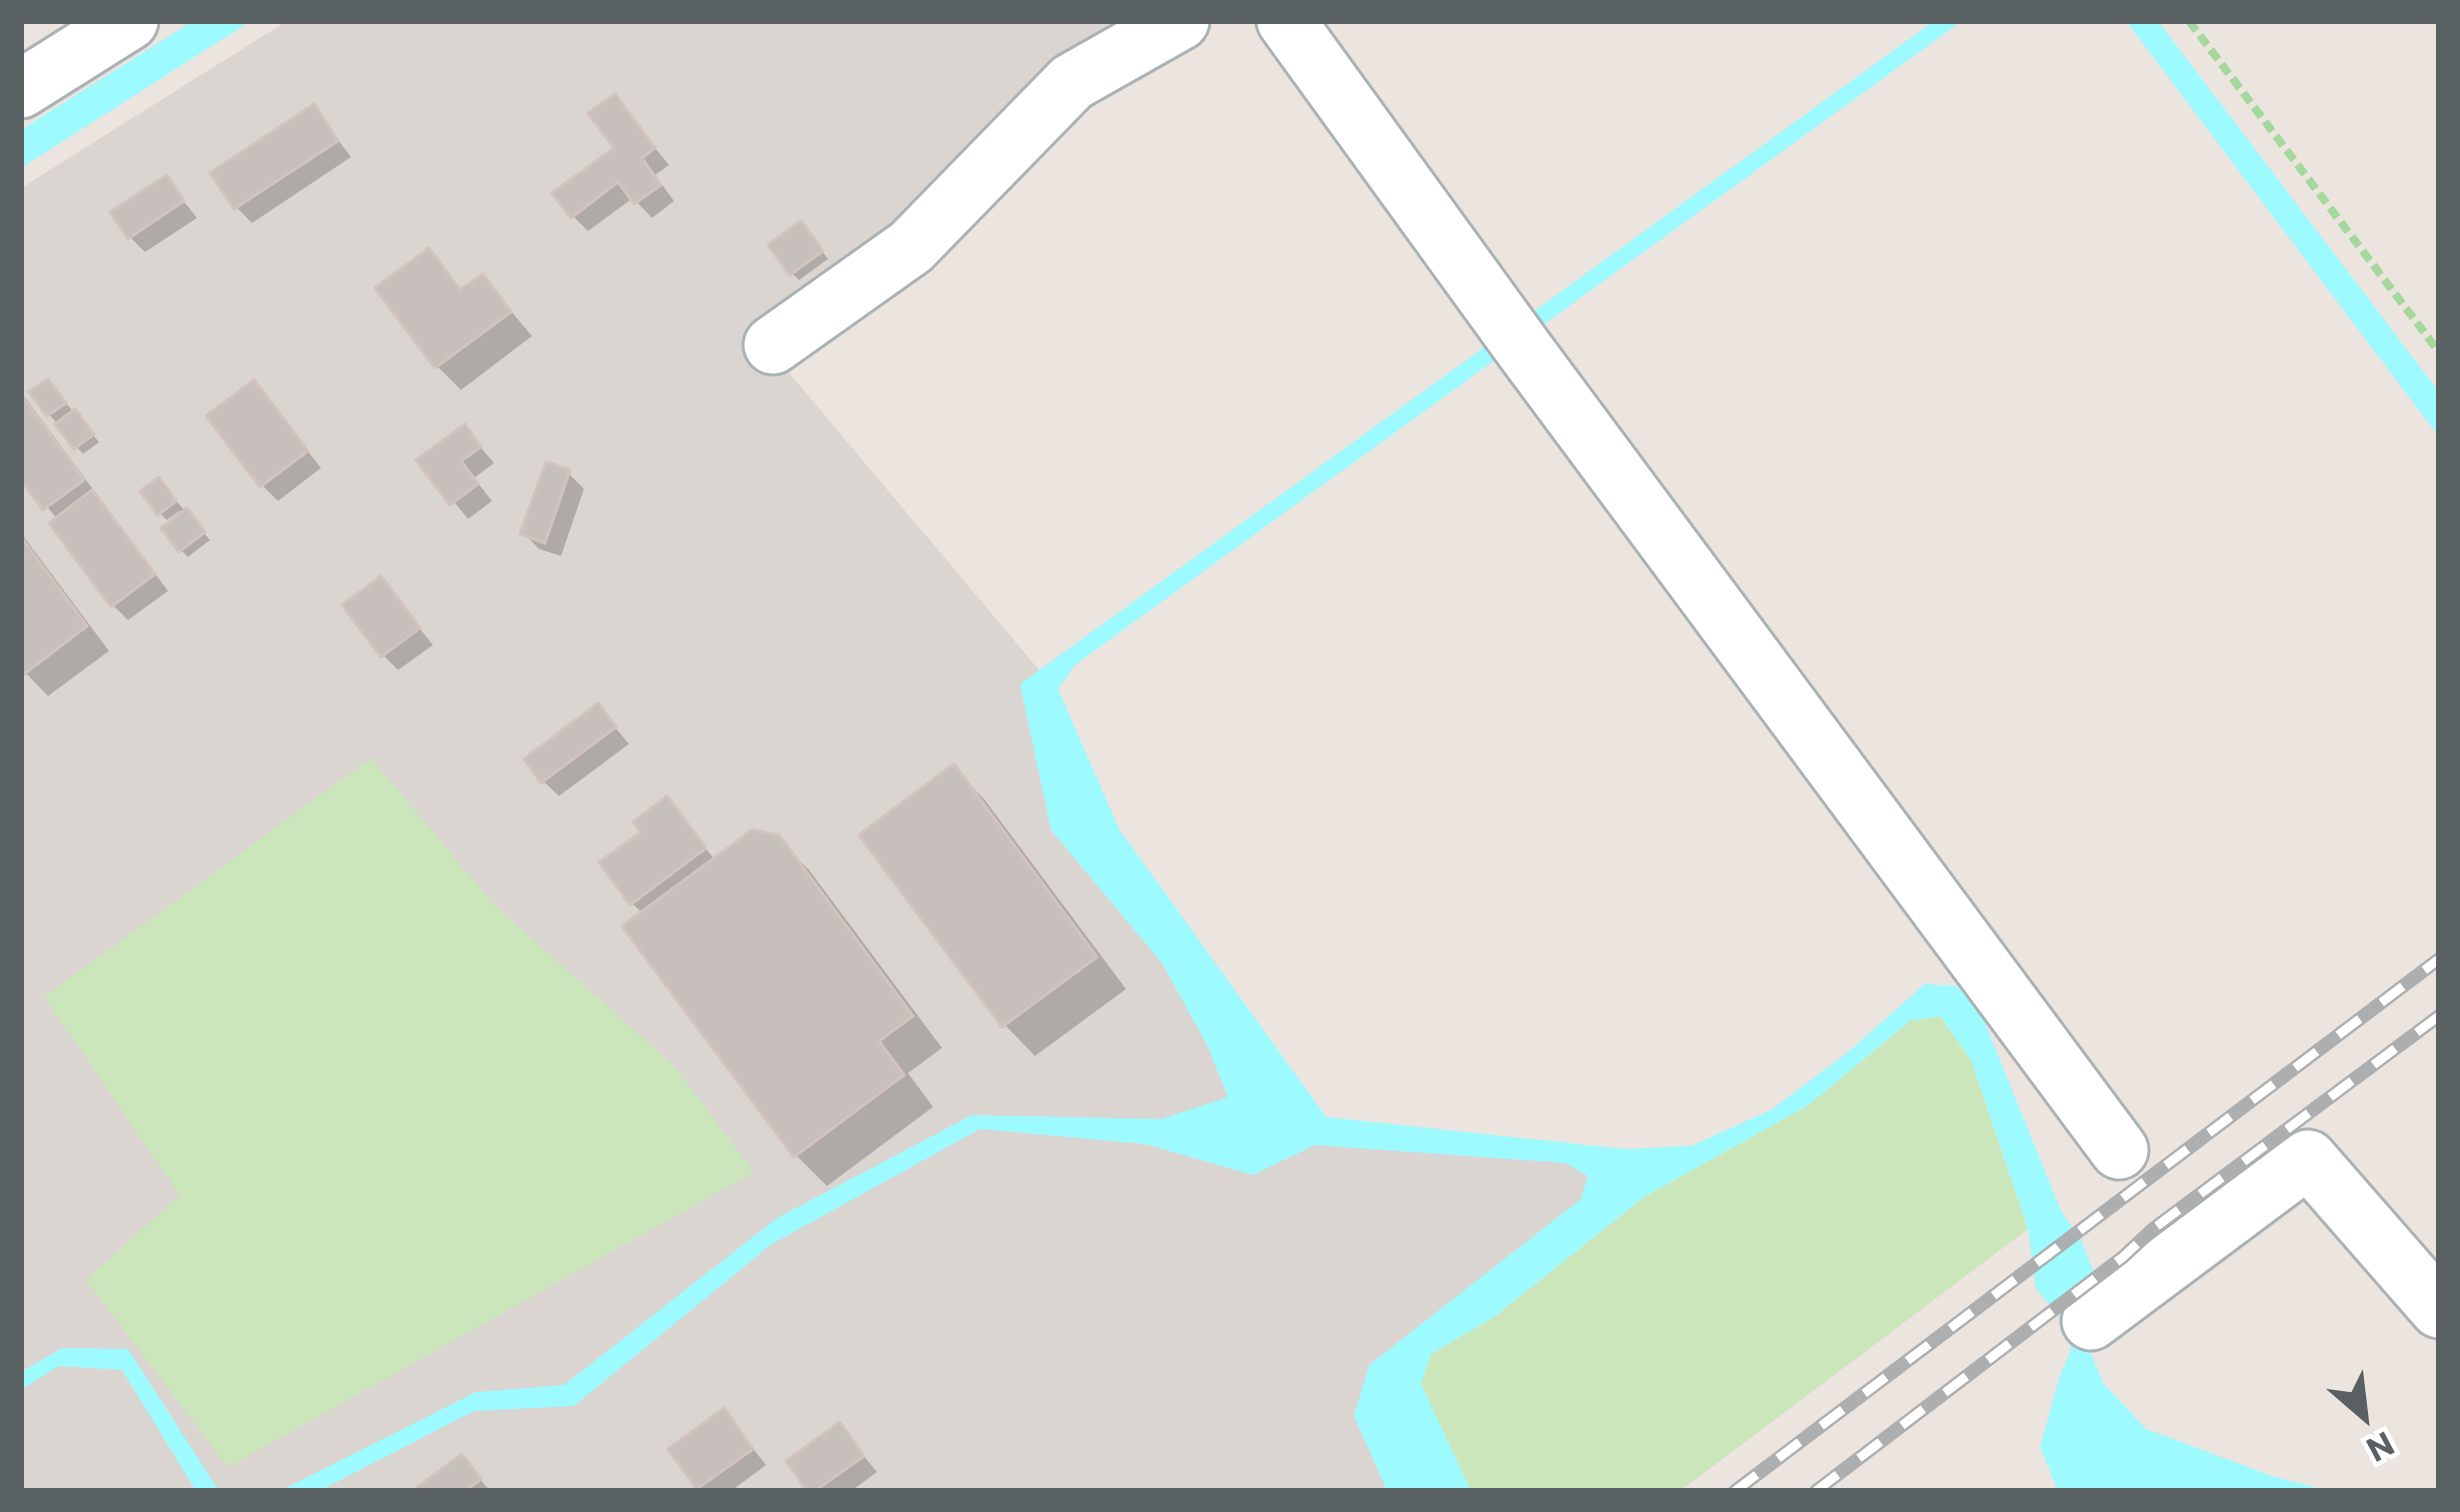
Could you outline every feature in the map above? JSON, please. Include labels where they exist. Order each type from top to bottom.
[{"type":"street","points":[[21,88],[129,21]]},
{"type":"street","points":[[773,345],[911,247],[1072,82],[1180,21]]},
{"type":"street","points":[[1286,21],[2119,1150]]},
{"type":"street","points":[[2091,1321],[2308,1159],[2439,1310]]},
{"type":"path","points":[[2189,21],[2439,352]]},
{"type":"shaded area","points":[[287,21],[1147,21],[895,238],[758,336],[1045,677],[1109,866],[1294,1130],[1638,1157],[1375,1388],[1431,1491],[21,1491],[21,188]]},
{"type":"green space","points":[[371,758],[494,905],[675,1067],[754,1172],[228,1467],[86,1280],[180,1195],[44,997]]},
{"type":"green space","points":[[1941,1016],[1971,1060],[2028,1229],[1680,1491],[1471,1491],[1421,1384],[1431,1354],[1494,1317],[1644,1197],[1807,1106],[1910,1021]]},
{"type":"water","points":[[193,21],[251,21],[21,168],[21,130]]},
{"type":"water","points":[[1934,21],[1962,21],[1076,664],[1058,689],[1119,829],[1326,1117],[1624,1149],[1691,1146],[1771,1110],[1848,1052],[1925,984],[1957,986],[1981,1013],[2061,1211],[2082,1242],[2093,1270],[2084,1309],[2086,1342],[2103,1383],[2146,1429],[2272,1476],[2329,1491],[2058,1491],[2040,1447],[2071,1350],[2067,1327],[2036,1289],[2028,1229],[1971,1060],[1940,1016],[1910,1021],[1807,1106],[1644,1197],[1494,1317],[1431,1354],[1421,1384],[1471,1491],[1387,1491],[1354,1416],[1369,1365],[1581,1199],[1588,1176],[1565,1163],[1315,1145],[1253,1175],[1145,1144],[980,1129],[772,1244],[574,1406],[474,1411],[319,1491],[280,1491],[476,1392],[564,1385],[777,1218],[972,1115],[1161,1119],[1228,1097],[1206,1043],[1162,963],[1051,830],[1020,684]]},
{"type":"water","points":[[2126,21],[2158,21],[2439,392],[2439,437]]},
{"type":"water","points":[[62,1348],[128,1349],[219,1491],[196,1491],[122,1370],[59,1366],[21,1390],[21,1372]]},
{"type":"building","points":[[615,94],[655,148],[642,158],[661,185],[634,204],[618,182],[571,218],[552,193],[614,148],[588,113]]},
{"type":"building","points":[[314,104],[338,141],[234,209],[210,173]]},
{"type":"building","points":[[167,175],[184,201],[128,239],[110,212]]},
{"type":"building","points":[[801,221],[823,251],[790,275],[768,245]]},
{"type":"building","points":[[429,248],[460,290],[483,274],[511,312],[435,368],[375,288]]},
{"type":"building","points":[[48,379],[66,403],[47,416],[29,392]]},
{"type":"building","points":[[254,380],[308,451],[260,487],[206,416]]},
{"type":"building","points":[[21,395],[84,480],[43,510],[21,480]]},
{"type":"building","points":[[75,409],[94,434],[74,449],[55,424]]},
{"type":"building","points":[[465,424],[481,447],[461,461],[478,484],[450,505],[416,460]]},
{"type":"building","points":[[546,462],[570,470],[545,543],[520,534]]},
{"type":"building","points":[[159,477],[176,501],[158,515],[140,491]]},
{"type":"building","points":[[92,490],[155,574],[111,607],[49,523]]},
{"type":"building","points":[[187,508],[205,532],[179,552],[161,528]]},
{"type":"building","points":[[21,537],[87,626],[23,675],[21,673]]},
{"type":"building","points":[[381,576],[420,628],[381,657],[342,605]]},
{"type":"building","points":[[598,703],[616,727],[541,783],[524,759]]},
{"type":"building","points":[[954,764],[1097,957],[1002,1027],[859,835]]},
{"type":"building","points":[[667,796],[706,848],[630,905],[599,862],[641,832],[633,822]]},
{"type":"building","points":[[752,830],[779,835],[913,1016],[879,1041],[904,1075],[794,1157],[622,926]]},
{"type":"building","points":[[724,1408],[753,1449],[697,1489],[668,1449]]},
{"type":"building","points":[[840,1422],[864,1456],[815,1491],[807,1491],[786,1461]]},
{"type":"building","points":[[462,1454],[481,1479],[465,1491],[418,1491],[416,1488]]},
{"type":"railway","points":[[1735,1491],[2439,959]]},
{"type":"railway","points":[[1816,1491],[2123,1257],[2153,1229],[2439,1016]]}]
